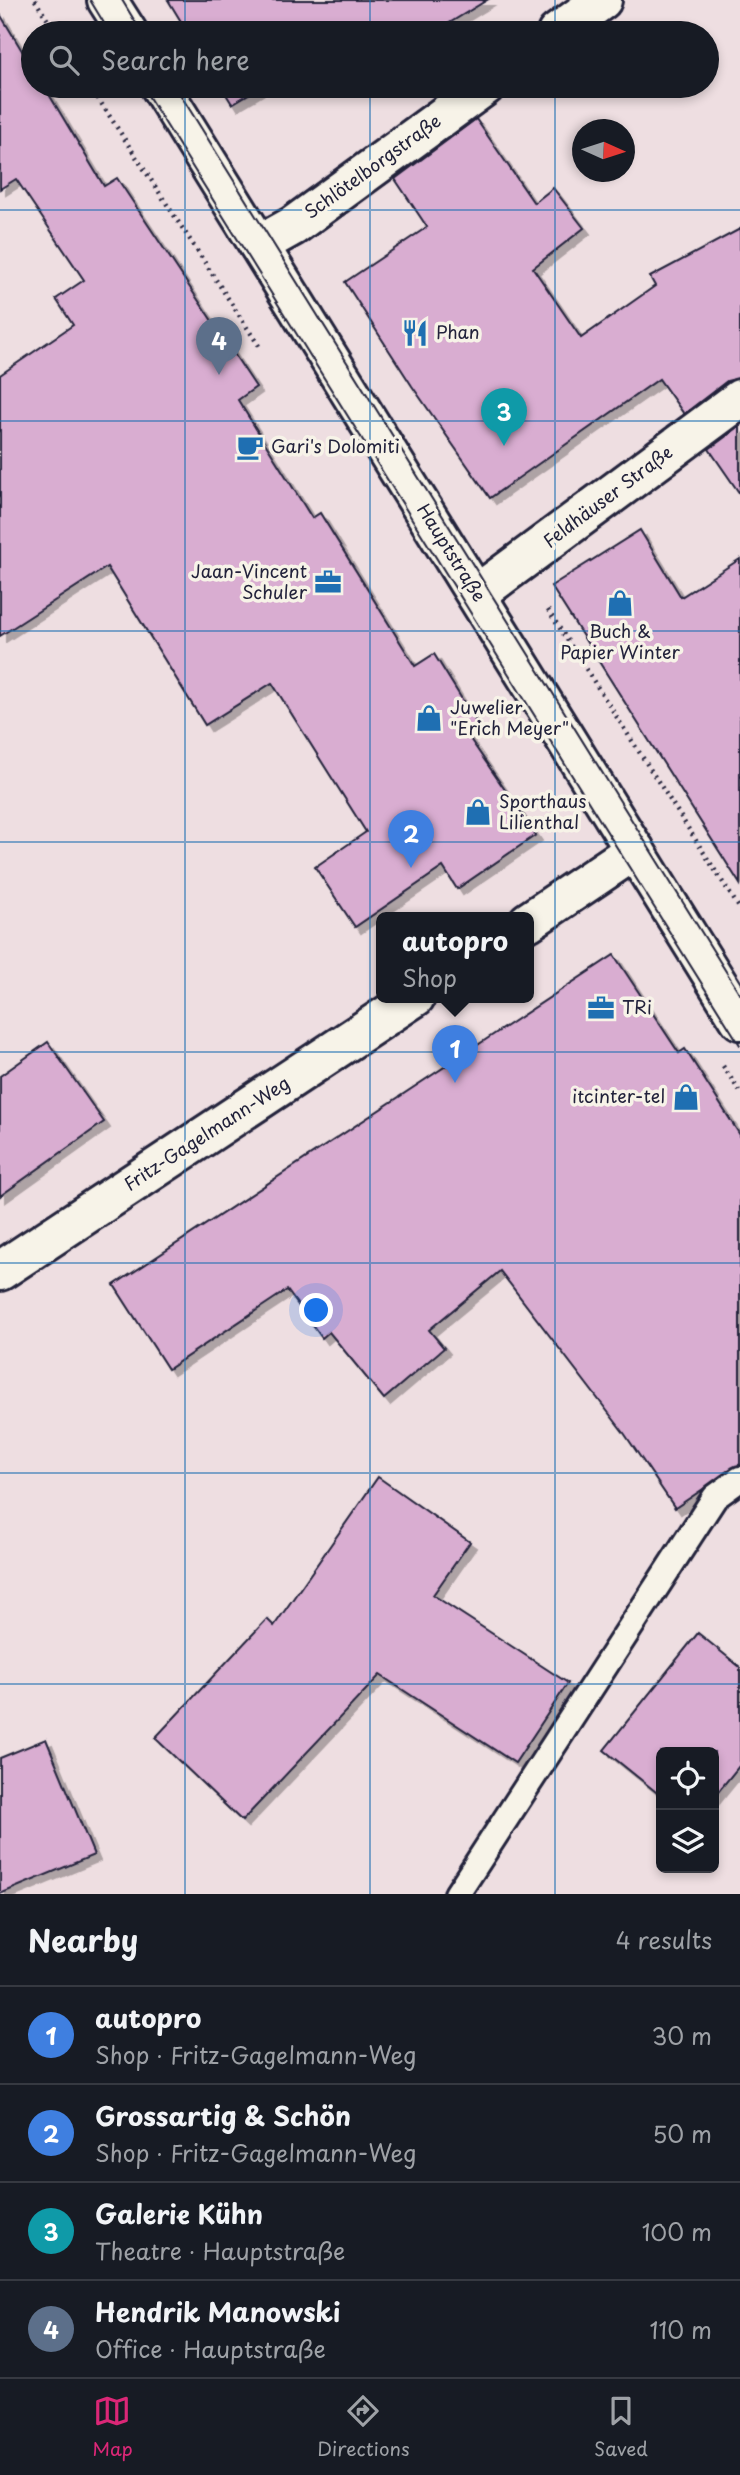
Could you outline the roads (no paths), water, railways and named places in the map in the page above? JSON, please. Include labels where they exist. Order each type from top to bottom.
[{"type":"street","points":[[107,0],[120,21]]},
{"type":"street","points":[[573,21],[602,0]]},
{"type":"street","name":"Hauptstraße","points":[[167,98],[740,1020]]},
{"type":"street","name":"Schlötelborgstraße","points":[[259,245],[293,226],[469,98]]},
{"type":"street","name":"Feldhäuser Straße","points":[[477,594],[740,399]]},
{"type":"street","points":[[534,918],[635,850]]},
{"type":"street","name":"Fritz-Gagelmann-Weg","points":[[0,1271],[406,1003]]},
{"type":"lane","points":[[457,1894],[715,1497],[740,1479]]},
{"type":"tram line","points":[[90,0],[103,21]]},
{"type":"tram line","points":[[122,0],[135,21]]},
{"type":"tram line","points":[[149,98],[740,1045]]},
{"type":"tram line","points":[[182,98],[740,994]]},
{"type":"place","name":"Phan","points":[[415,333]]},
{"type":"place","name":"Hendrik Manowski","points":[[219,375]]},
{"type":"place","name":"Galerie Kühn","points":[[504,446]]},
{"type":"place","name":"Gari's Dolomiti","points":[[250,447]]},
{"type":"place","name":"Jaan-Vincent Schuler","points":[[328,582]]},
{"type":"place","name":"Buch & Papier Winter","points":[[620,603]]},
{"type":"place","name":"Juwelier \"Erich Meyer\"","points":[[429,718]]},
{"type":"place","name":"Sporthaus Lilienthal","points":[[478,812]]},
{"type":"place","name":"Grossartig & Schön","points":[[411,868]]},
{"type":"place","name":"TRi","points":[[601,1008]]},
{"type":"place","name":"autopro","points":[[455,1083]]},
{"type":"place","name":"itcinter-tel","points":[[686,1097]]}]
